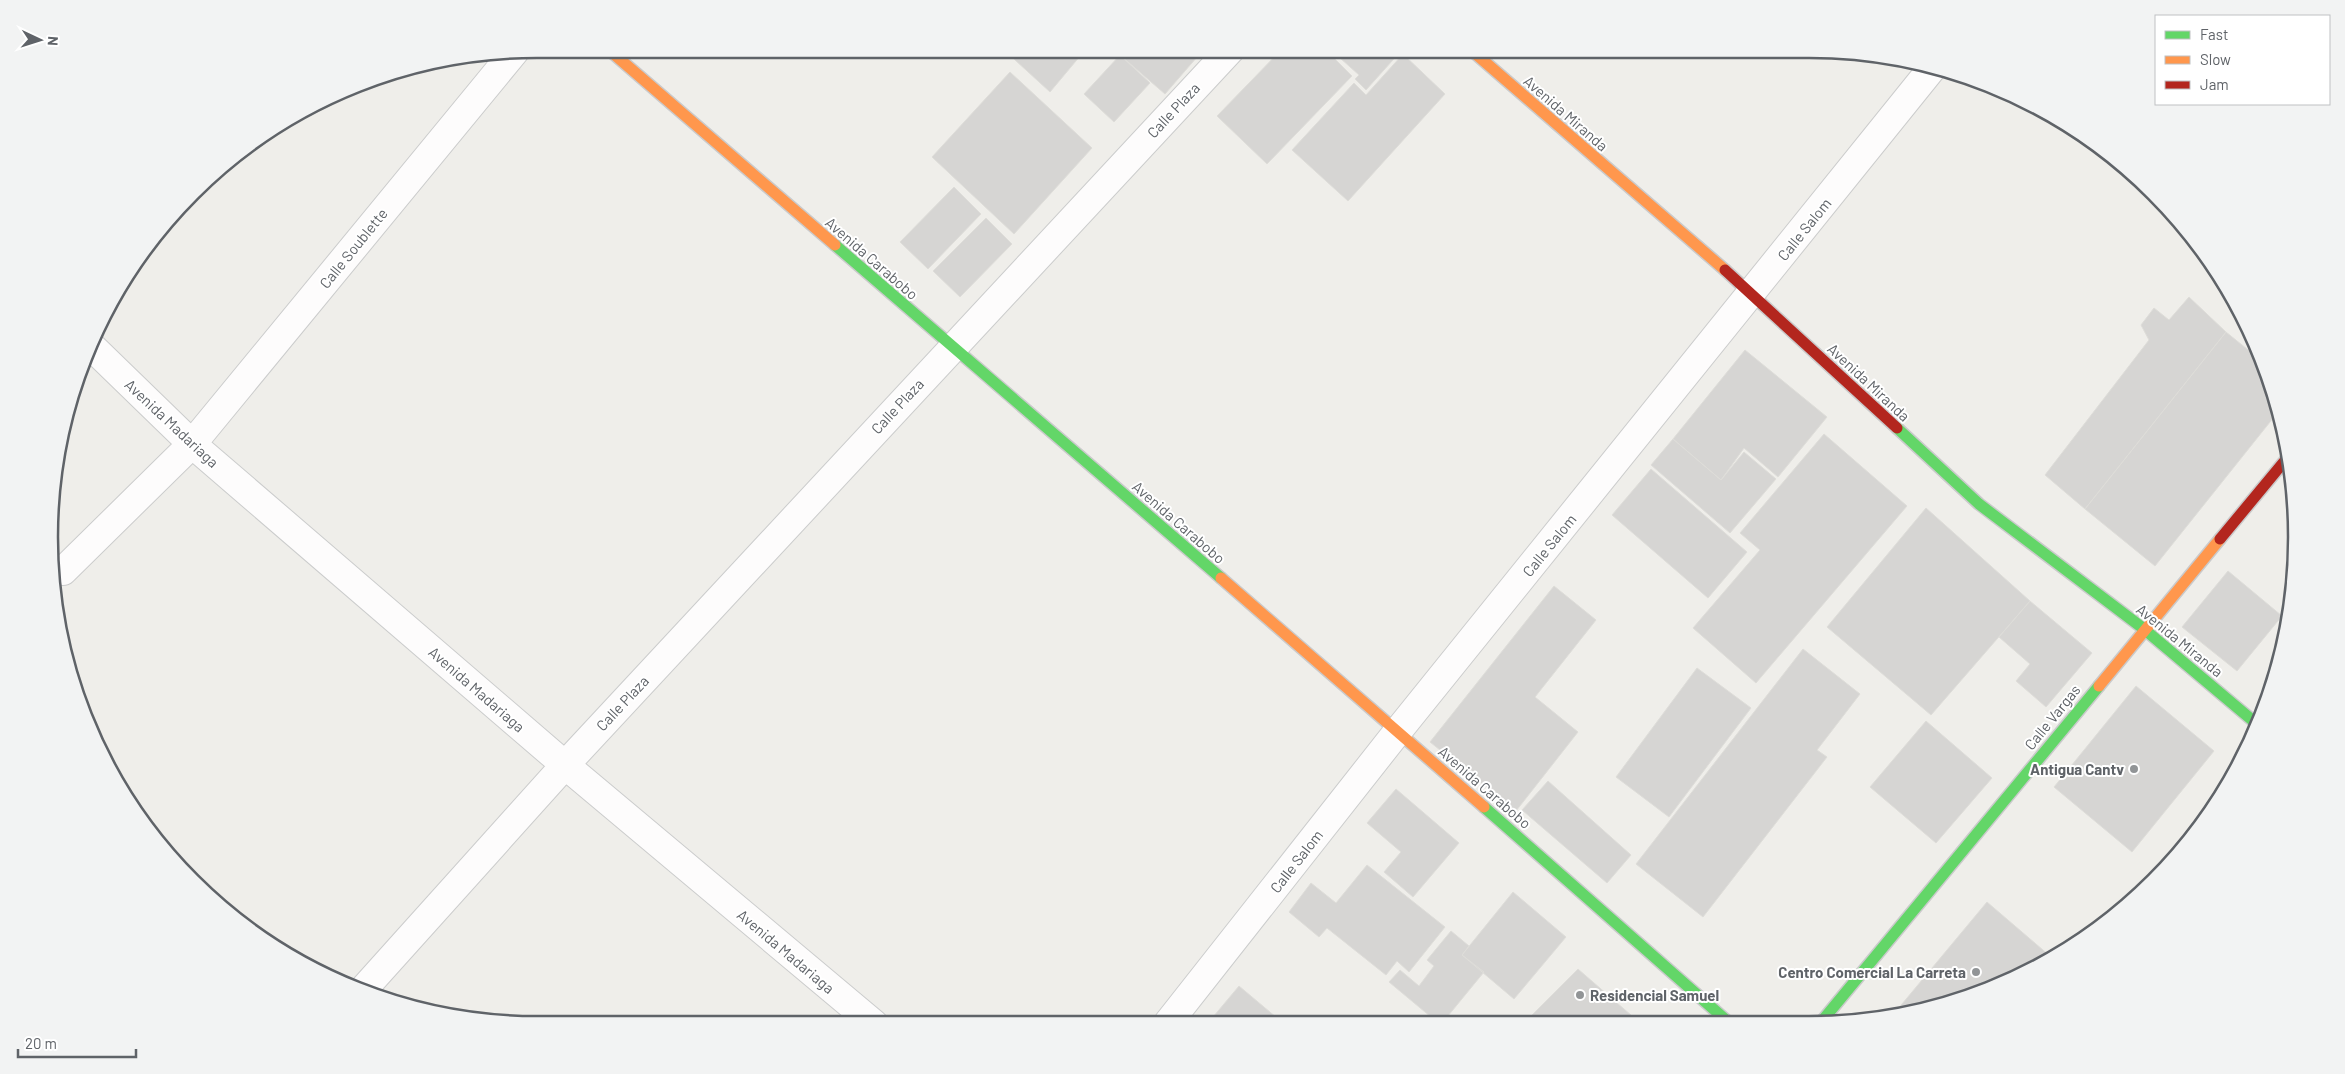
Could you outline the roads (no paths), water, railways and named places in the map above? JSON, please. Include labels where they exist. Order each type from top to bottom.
[{"type":"street","name":"Avenida Carabobo","points":[[618,58],[1398,731],[1720,1016]]},
{"type":"street","name":"Calle Plaza","points":[[367,985],[564,765],[952,346],[1223,58]]},
{"type":"street","name":"Avenida Miranda","points":[[1480,58],[1752,294],[1979,504],[2144,629],[2251,719]]},
{"type":"street","name":"Calle Soublette","points":[[63,571],[192,444],[507,59]]},
{"type":"street","name":"Calle Salom","points":[[1174,1016],[1398,731],[1928,73]]},
{"type":"street","name":"Avenida Madariaga","points":[[96,350],[192,444],[564,765],[864,1016]]},
{"type":"street","name":"Calle Vargas","points":[[1827,1015],[2282,465]]},
{"type":"place","name":"Antigua Cantv","points":[[2134,769]]},
{"type":"place","name":"Centro Comercial La Carreta","points":[[1976,972]]},
{"type":"place","name":"Residencial Samuel","points":[[1580,995]]}]
